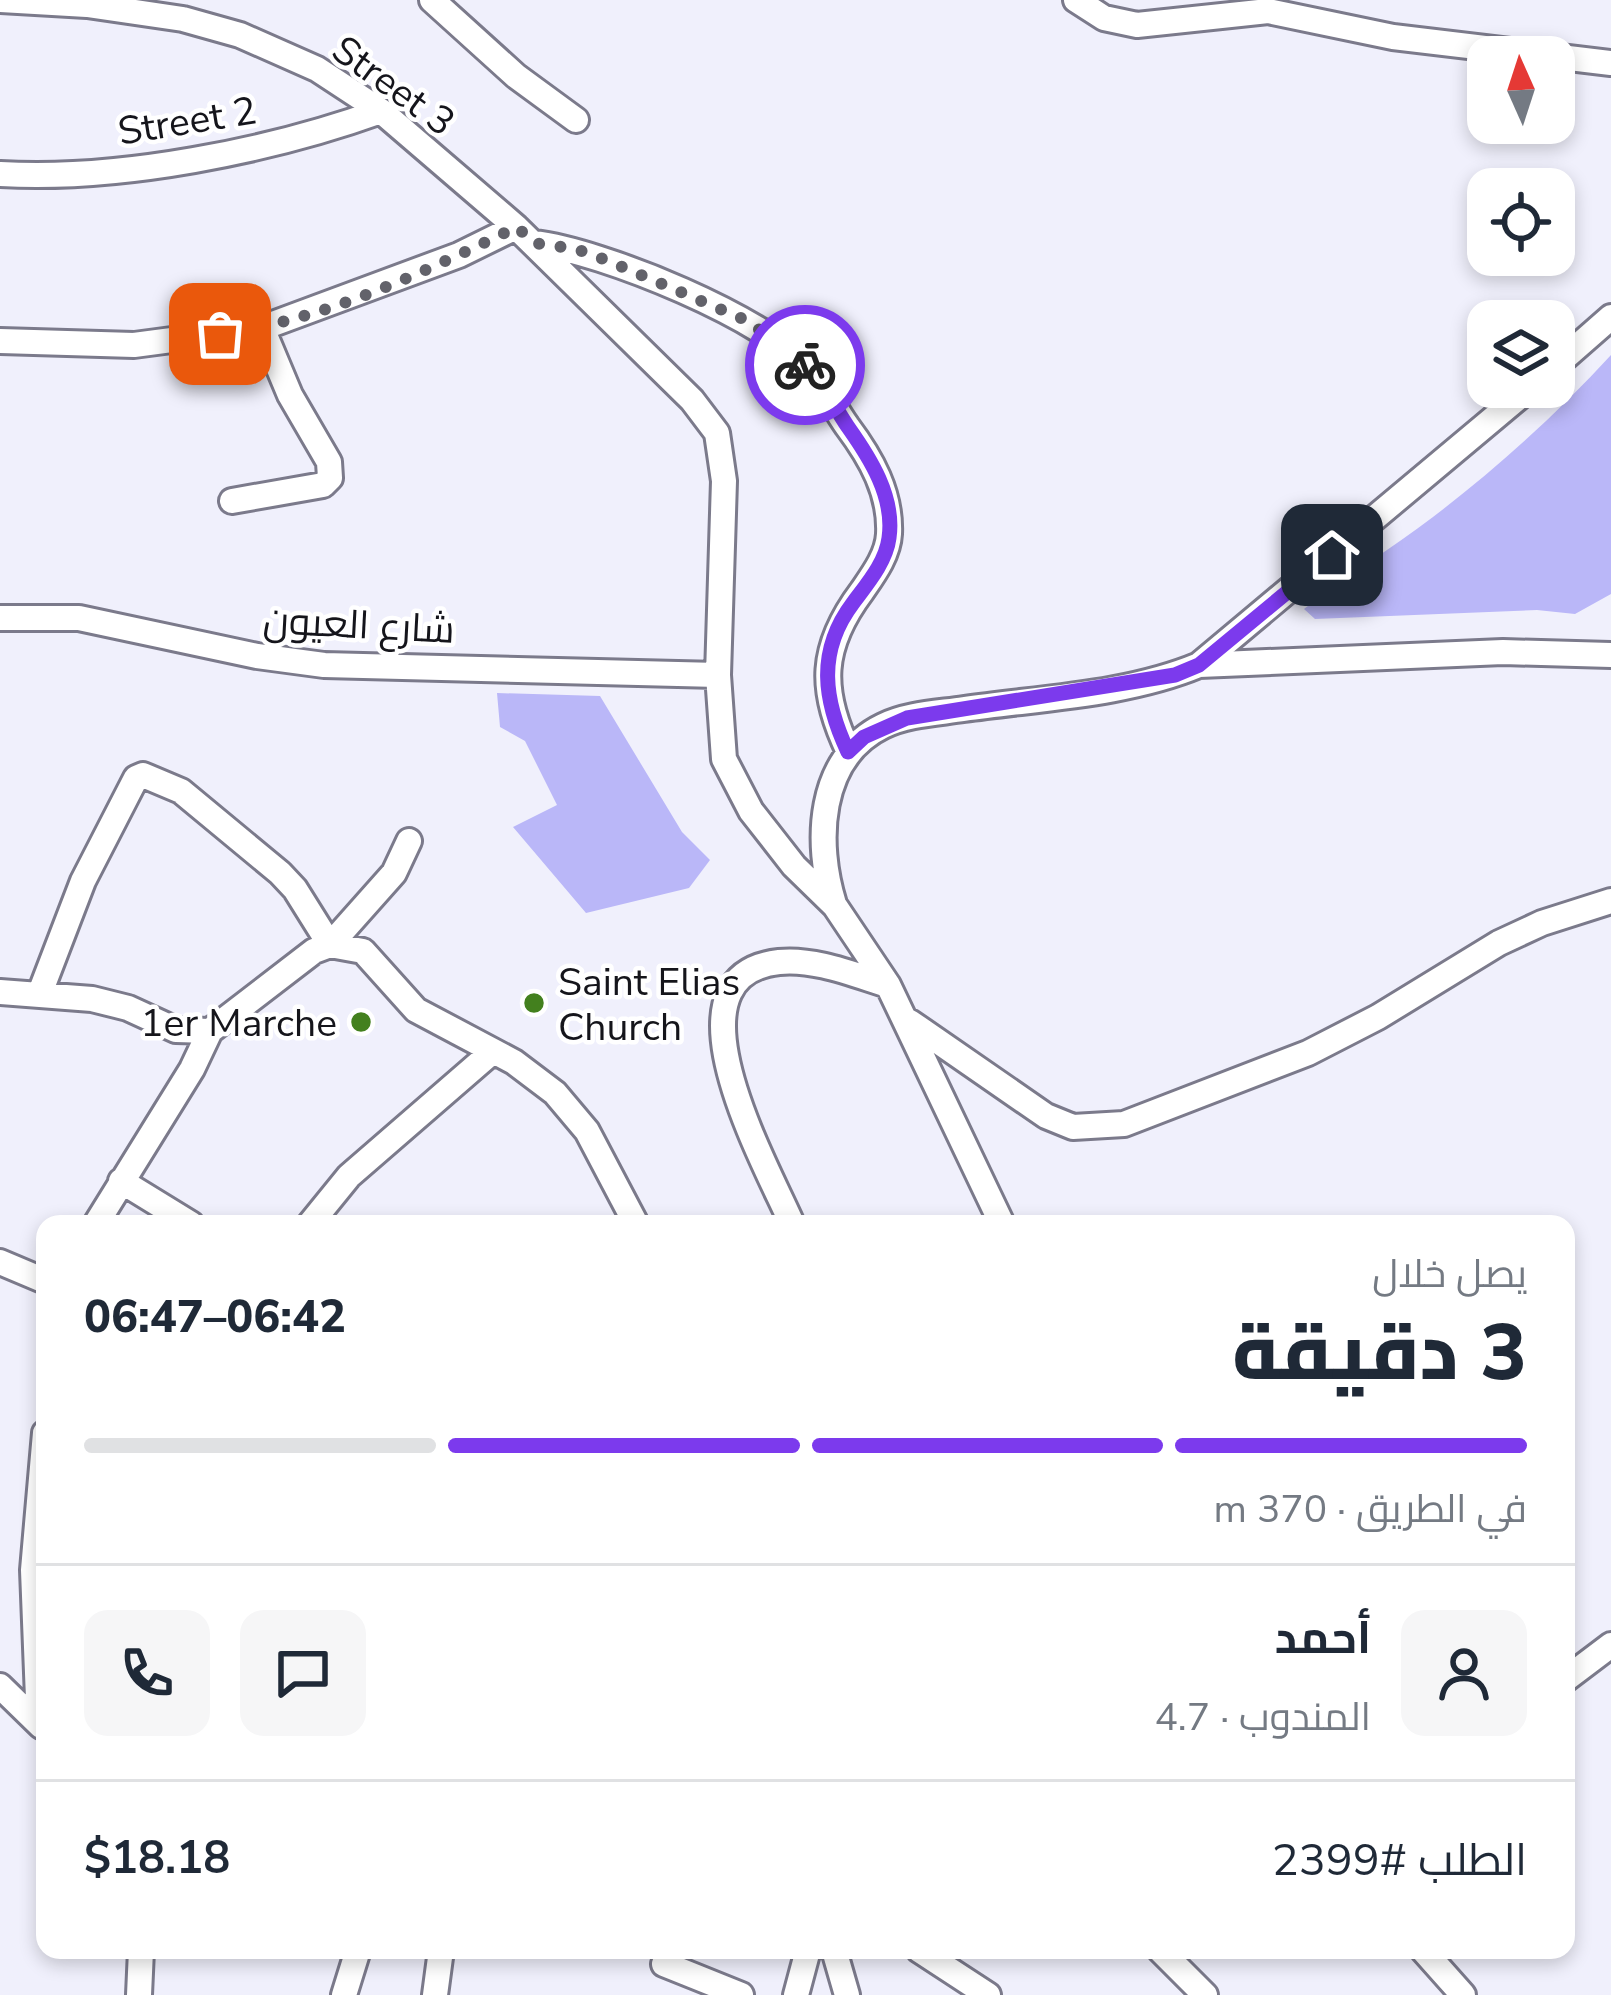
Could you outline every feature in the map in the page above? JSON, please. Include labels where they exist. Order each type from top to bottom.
[{"type":"street","name":"Street 3","points":[[0,0],[140,10],[239,35],[317,69],[382,111],[525,235],[673,379],[717,433],[724,527],[718,675],[724,758],[736,787],[794,866],[835,907]]},
{"type":"street","points":[[432,0],[516,76],[576,120]]},
{"type":"street","points":[[1076,0],[1104,18],[1137,25],[1268,11],[1393,37],[1611,63]]},
{"type":"street","name":"Street 2","points":[[0,174],[204,159],[334,128],[382,111]]},
{"type":"street","points":[[0,341],[134,345],[262,328],[525,235],[606,260],[748,321],[811,370],[863,448],[886,495],[889,539],[875,573],[843,616],[829,658],[829,707],[848,752]]},
{"type":"street","points":[[1575,349],[1611,317]]},
{"type":"street","points":[[232,501],[323,485],[330,478],[329,462],[290,395],[262,328]]},
{"type":"street","points":[[998,1215],[906,1020],[835,907],[823,867],[822,831],[828,801],[848,752],[864,737],[907,718],[1085,692],[1175,675],[1199,665],[1506,408]]},
{"type":"street","name":"شارع العيون","points":[[0,618],[79,618],[256,656],[324,665],[718,675]]},
{"type":"street","points":[[1199,665],[1503,652],[1611,655]]},
{"type":"street","points":[[40,993],[82,881],[136,778],[143,775],[181,791],[280,873],[329,945],[363,951],[416,1010],[532,1075],[572,1110],[631,1215]]},
{"type":"street","points":[[101,1215],[192,1069],[210,1031],[314,951],[329,945],[394,873],[409,842]]},
{"type":"street","points":[[906,1020],[1046,1116],[1072,1127],[1098,1129],[1173,1107],[1308,1054],[1499,943],[1542,922],[1611,901]]},
{"type":"street","points":[[788,1215],[730,1080],[722,1028],[729,994],[752,970],[781,962],[814,965],[888,986]]},
{"type":"street","points":[[0,992],[40,993],[128,1008],[176,1030],[210,1031]]},
{"type":"street","points":[[317,1215],[349,1176],[491,1052]]},
{"type":"street","points":[[121,1180],[177,1215]]},
{"type":"street","points":[[613,1215],[620,1196]]},
{"type":"street","points":[[0,1262],[36,1277]]},
{"type":"street","points":[[36,1546],[36,1616]]},
{"type":"street","points":[[1575,1672],[1611,1645]]},
{"type":"street","points":[[0,1686],[36,1720]]},
{"type":"street","points":[[139,1995],[141,1959]]},
{"type":"street","points":[[344,1995],[355,1959]]},
{"type":"street","points":[[435,1995],[440,1959]]},
{"type":"street","points":[[796,1995],[806,1959]]},
{"type":"street","points":[[837,1959],[847,1995]]},
{"type":"street","points":[[934,1959],[988,1995]]},
{"type":"street","points":[[1169,1959],[1205,1995]]},
{"type":"street","points":[[1431,1959],[1462,1995]]},
{"type":"street","points":[[664,1964],[741,1995]]},
{"type":"shaded area","points":[[1611,355],[1611,594],[1575,614],[1537,610],[1315,619],[1304,609],[1480,480],[1560,408],[1575,408],[1575,392]]},
{"type":"shaded area","points":[[497,693],[600,696],[682,832],[710,860],[689,888],[586,913],[513,827],[557,805],[525,741],[500,727]]},
{"type":"way so far","points":[[220,334],[262,328],[324,308],[517,227],[534,243],[576,249],[748,321],[805,365]]},
{"type":"place","name":"Saint Elias Church","points":[[534,1003]]},
{"type":"place","name":"1er Marche","points":[[361,1022]]},
{"type":"route","points":[[805,365],[863,448],[886,495],[889,539],[875,573],[843,616],[829,658],[829,707],[848,752],[886,724],[907,718],[1175,675],[1199,665],[1332,555]]}]
